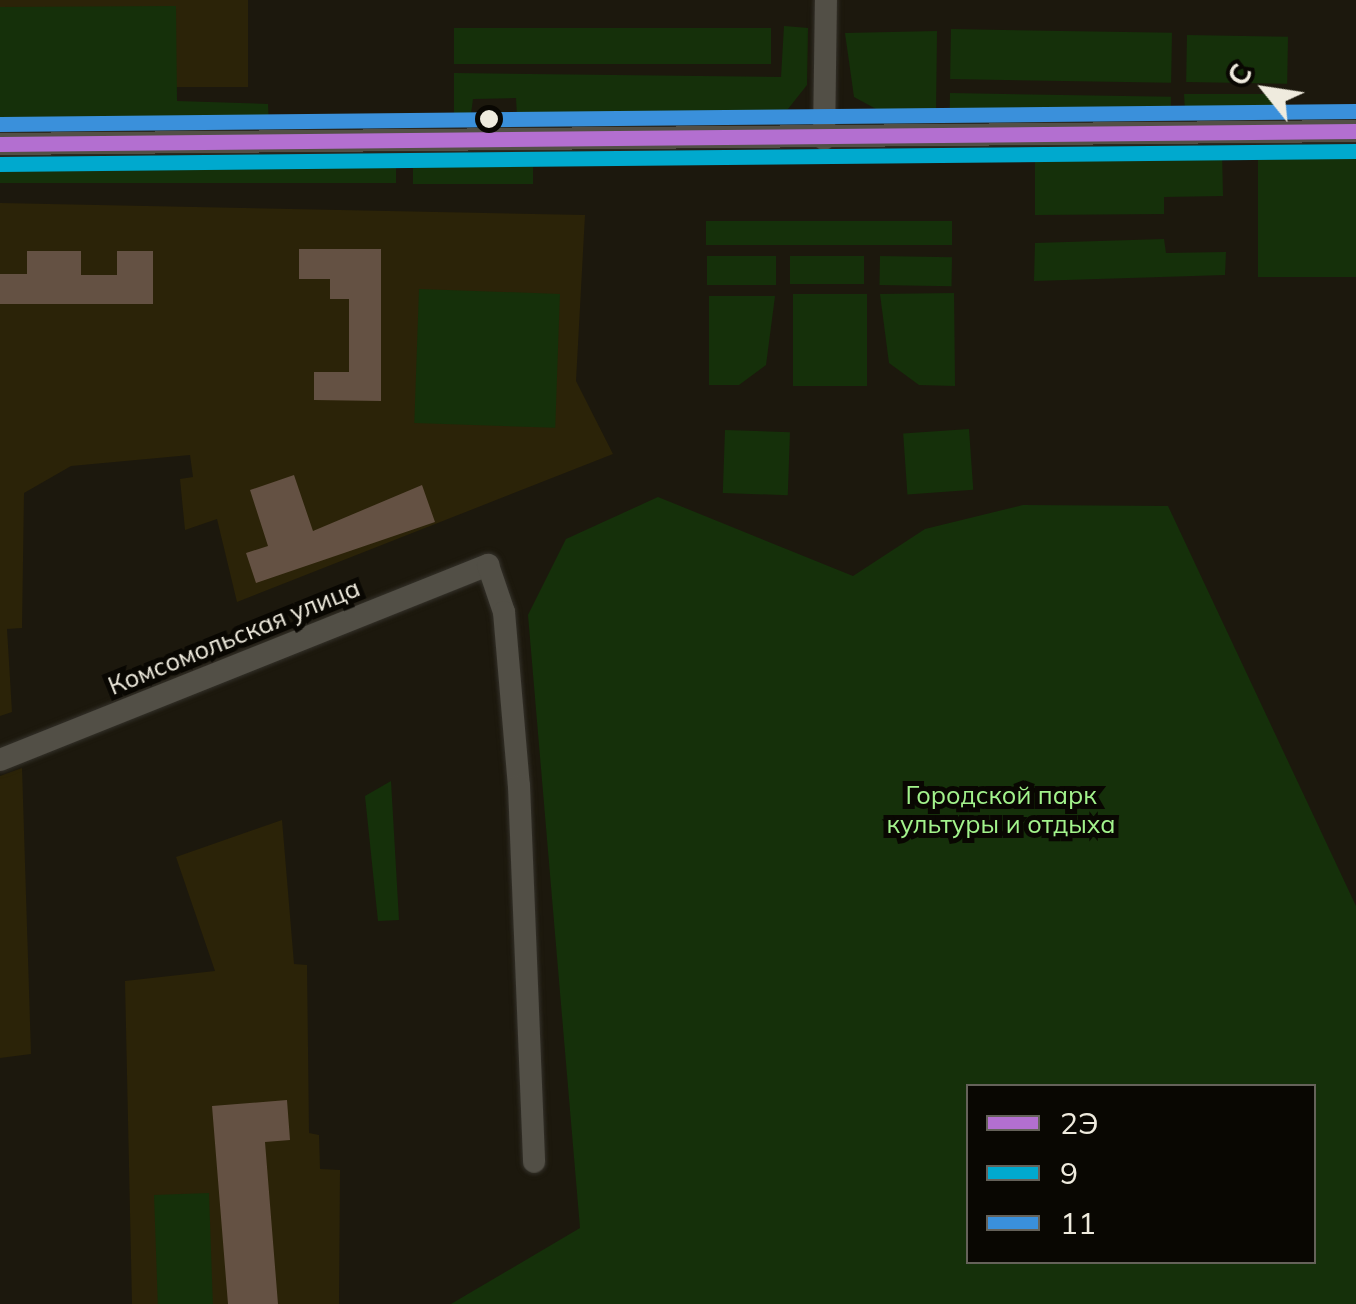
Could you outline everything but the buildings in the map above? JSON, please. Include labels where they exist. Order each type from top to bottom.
[{"type":"street","points":[[824,139],[826,0]]},
{"type":"street","points":[[0,144],[944,138],[1356,131]]},
{"type":"street","name":"Комсомольская улица","points":[[0,760],[488,565],[504,612],[519,786],[534,1162]]},
{"type":"shaded area","points":[[0,0],[248,0],[248,87],[0,87]]},
{"type":"shaded area","points":[[0,203],[585,215],[576,381],[613,454],[237,602],[217,519],[185,530],[180,479],[193,477],[190,455],[71,466],[24,493],[22,628],[7,629],[12,712],[0,716]]},
{"type":"shaded area","points":[[22,768],[31,1054],[0,1058],[0,776]]},
{"type":"shaded area","points":[[282,820],[294,964],[307,965],[309,1133],[319,1135],[320,1169],[340,1170],[339,1304],[132,1304],[125,981],[215,971],[176,857]]},
{"type":"green space","points":[[176,6],[177,101],[268,104],[269,126],[0,126],[0,7]]},
{"type":"green space","points":[[784,26],[808,28],[807,85],[788,109],[763,118],[517,116],[516,98],[473,99],[471,114],[454,114],[454,73],[781,77]]},
{"type":"green space","points":[[454,28],[771,28],[771,64],[454,64]]},
{"type":"green space","points":[[951,29],[1172,33],[1171,83],[950,79]]},
{"type":"green space","points":[[937,31],[936,110],[878,110],[854,97],[845,33]]},
{"type":"green space","points":[[1187,35],[1288,37],[1287,84],[1186,82]]},
{"type":"green space","points":[[950,93],[1171,97],[1171,115],[950,111]]},
{"type":"green space","points":[[1184,94],[1284,94],[1285,104],[1277,113],[1185,111]]},
{"type":"green space","points":[[1035,151],[1222,151],[1223,196],[1164,197],[1164,214],[1035,215]]},
{"type":"green space","points":[[1258,155],[1356,155],[1356,277],[1258,277]]},
{"type":"green space","points":[[0,164],[396,164],[396,183],[0,183]]},
{"type":"green space","points":[[413,167],[533,167],[533,184],[413,184]]},
{"type":"green space","points":[[706,221],[952,221],[952,245],[706,245]]},
{"type":"green space","points":[[1164,239],[1166,253],[1226,252],[1225,275],[1034,281],[1035,243]]},
{"type":"green space","points":[[707,256],[776,256],[776,285],[707,285]]},
{"type":"green space","points":[[790,256],[864,256],[864,284],[790,284]]},
{"type":"green space","points":[[880,256],[952,257],[951,286],[879,285]]},
{"type":"green space","points":[[419,289],[560,294],[555,428],[414,423]]},
{"type":"green space","points":[[954,293],[955,386],[919,385],[889,363],[880,294]]},
{"type":"green space","points":[[793,294],[867,294],[867,386],[793,386]]},
{"type":"green space","points":[[709,296],[775,296],[766,365],[739,385],[709,385]]},
{"type":"green space","points":[[969,429],[973,490],[907,494],[903,434]]},
{"type":"green space","points":[[725,430],[790,432],[788,495],[723,493]]},
{"type":"green space","name":"Городской парк культуры и отдыха","points":[[658,497],[853,576],[925,529],[1023,505],[1168,506],[1356,906],[1356,1304],[451,1304],[580,1228],[528,615],[566,539]]},
{"type":"green space","points":[[391,781],[399,920],[378,921],[365,796]]},
{"type":"green space","points":[[209,1193],[213,1304],[158,1304],[154,1195]]},
{"type":"transit line","name":"11","points":[[0,124],[1356,111]]},
{"type":"transit line","name":"2Э","points":[[0,144],[1356,131]]},
{"type":"transit line","name":"9","points":[[0,164],[1356,151]]}]
